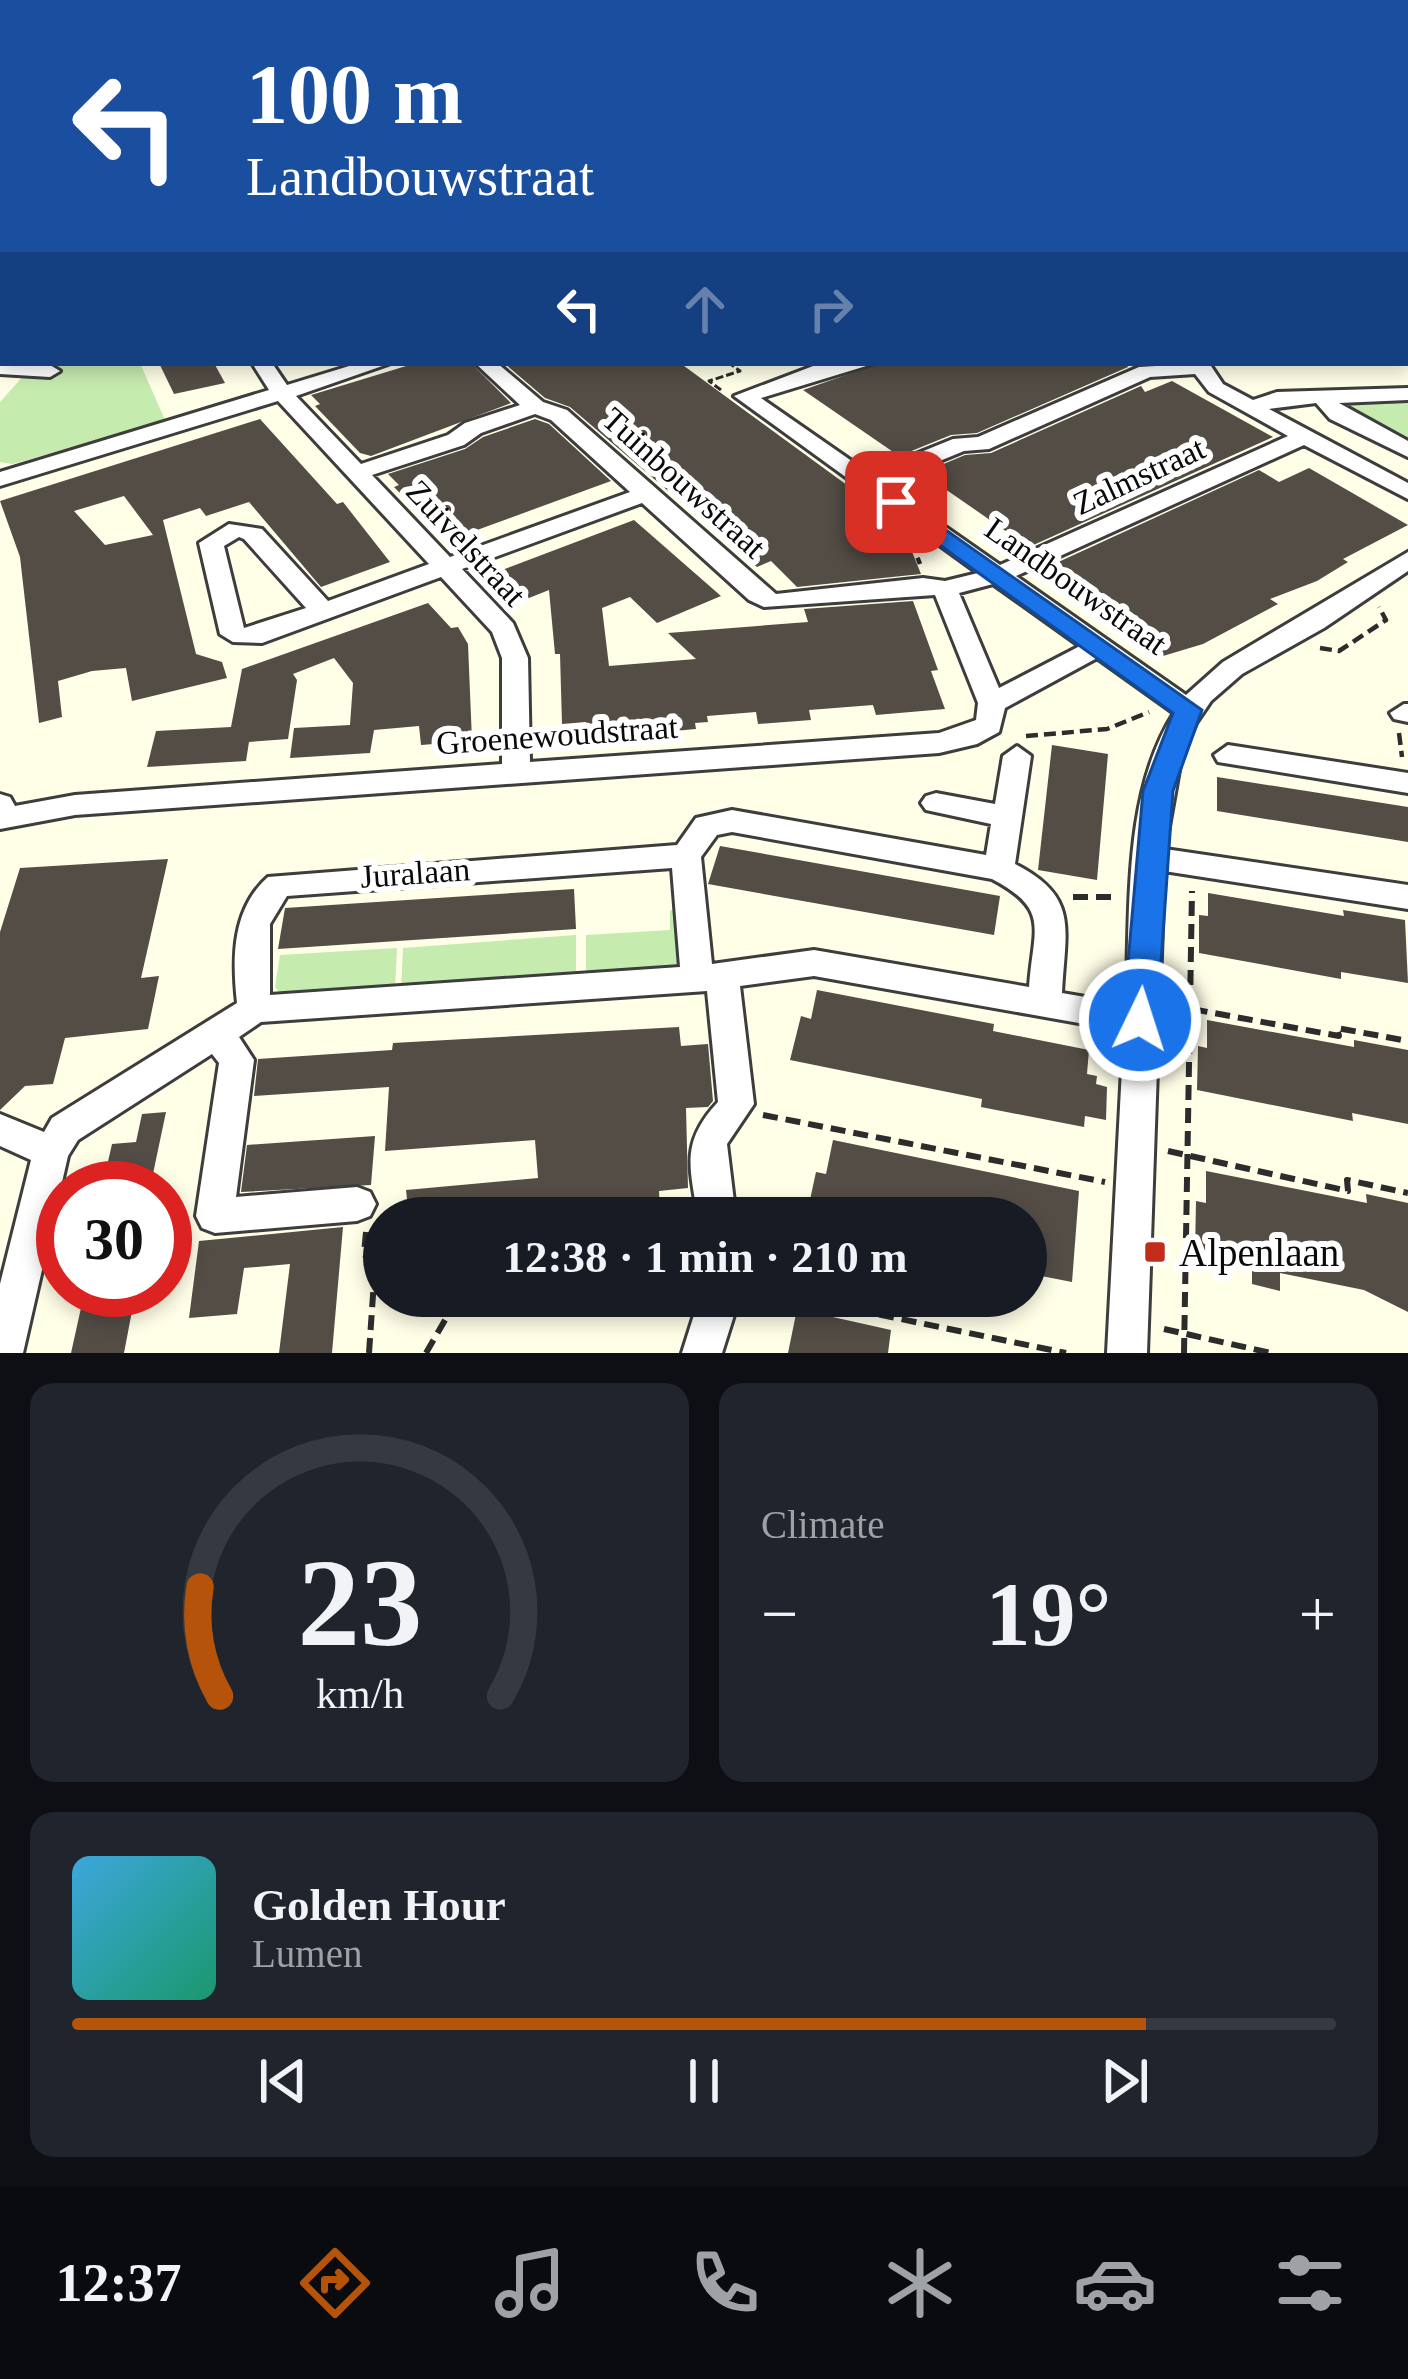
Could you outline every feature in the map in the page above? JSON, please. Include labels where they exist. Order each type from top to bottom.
[{"type":"street","name":"Zuivelstraat","points":[[264,366],[281,392],[512,642],[516,774]]},
{"type":"street","points":[[4,475],[371,366]]},
{"type":"street","name":"Tuinbouwstraat","points":[[488,366],[535,407],[559,415],[758,595],[772,602],[937,588],[998,575]]},
{"type":"street","name":"Landbouwstraat","points":[[839,366],[745,396],[1186,708]]},
{"type":"street","points":[[868,482],[961,444],[981,443],[1146,371],[1190,366]]},
{"type":"street","points":[[1200,366],[1216,388],[1405,488]]},
{"type":"street","points":[[0,368],[50,371]]},
{"type":"street","points":[[1252,408],[1277,398],[1408,394]]},
{"type":"street","points":[[1320,395],[1338,414],[1408,450]]},
{"type":"street","points":[[355,472],[456,440],[473,428],[535,407]]},
{"type":"street","name":"Zalmstraat","points":[[998,575],[1306,436]]},
{"type":"street","points":[[322,611],[246,530],[225,532],[212,543],[233,634],[253,637],[647,494]]},
{"type":"street","points":[[1128,1337],[1149,858],[1158,791],[1186,708],[1225,671],[1284,640],[1408,559]]},
{"type":"street","points":[[937,588],[992,703]]},
{"type":"street","name":"Groenewoudstraat","points":[[0,804],[1,819],[75,805],[939,743],[967,737],[988,725],[992,703],[1098,646]]},
{"type":"street","points":[[999,869],[1020,746]]},
{"type":"street","points":[[1228,755],[1407,783]]},
{"type":"street","points":[[936,803],[1007,817]]},
{"type":"street","points":[[714,1197],[708,1147],[713,1132],[734,1109],[686,856],[707,826],[732,821],[999,869],[1036,888],[1050,914],[1046,1002]]},
{"type":"street","name":"Juralaan","points":[[255,1010],[249,973],[260,903],[279,885],[686,856]]},
{"type":"street","points":[[1149,858],[1408,897]]},
{"type":"street","points":[[3,1353],[51,1152],[65,1130],[255,1010],[710,977],[814,963],[1046,1002],[1140,1010]]},
{"type":"street","points":[[216,1033],[237,1060],[215,1216],[357,1204]]},
{"type":"street","points":[[0,1129],[51,1152]]},
{"type":"street","points":[[702,1353],[713,1317]]},
{"type":"path","points":[[924,522],[907,532],[937,588]]},
{"type":"path","points":[[1349,623],[1366,633]]},
{"type":"path","points":[[1020,746],[1107,729],[1145,713],[1186,708]]},
{"type":"path","points":[[1406,713],[1396,712],[1407,783]]},
{"type":"path","points":[[1149,858],[1192,887],[1184,1353]]},
{"type":"path","points":[[1043,899],[1148,898]]},
{"type":"path","points":[[1140,1010],[1187,1009],[1339,1036],[1337,1028],[1408,1041]]},
{"type":"path","points":[[734,1109],[1133,1187]]},
{"type":"path","points":[[1134,1143],[1348,1191],[1347,1180],[1408,1193]]},
{"type":"path","points":[[357,1204],[363,1221]]},
{"type":"path","points":[[370,1353],[374,1317]]},
{"type":"path","points":[[426,1353],[447,1317]]},
{"type":"path","points":[[891,1317],[1066,1353]]},
{"type":"path","points":[[1128,1337],[1185,1334],[1271,1353]]},
{"type":"green space","points":[[55,366],[141,366],[165,420],[13,464],[0,462],[0,402],[27,372],[49,374]]},
{"type":"green space","points":[[1408,399],[1408,445],[1330,400]]},
{"type":"green space","points":[[678,909],[683,968],[586,976],[586,935],[670,930],[670,910]]},
{"type":"green space","points":[[576,935],[576,977],[401,989],[403,948]]},
{"type":"green space","points":[[397,948],[395,989],[291,996],[275,987],[280,955]]},
{"type":"building","points":[[160,366],[216,366],[225,383],[174,394]]},
{"type":"building","points":[[406,366],[474,366],[511,403],[371,456],[360,453],[315,406],[320,404],[311,395]]},
{"type":"building","points":[[508,366],[684,366],[903,526],[896,529],[906,537],[921,574],[797,587],[771,561],[757,567],[570,407],[545,398]]},
{"type":"building","points":[[871,366],[1128,367],[977,433],[951,435],[899,456],[803,390]]},
{"type":"building","points":[[1172,381],[1273,437],[1029,547],[922,473],[965,455],[991,453],[1141,386],[1145,392]]},
{"type":"building","points":[[260,419],[337,504],[343,502],[390,562],[321,587],[249,502],[206,516],[200,508],[163,520],[196,654],[222,662],[227,678],[132,701],[126,668],[92,671],[58,681],[62,717],[39,723],[20,557],[0,501]],"holes":[[[124,496],[153,535],[105,545],[74,511]]]},
{"type":"building","points":[[535,419],[549,424],[611,481],[447,541],[394,487],[399,485],[388,474],[465,449],[483,437]]},
{"type":"building","points":[[1309,468],[1408,525],[1343,559],[1348,562],[1317,581],[1270,599],[1278,604],[1203,644],[1163,656],[1109,609],[1101,612],[1054,579],[1068,573],[1054,564],[1259,470],[1279,482]]},
{"type":"building","points":[[634,520],[721,596],[657,623],[630,597],[602,608],[609,666],[696,659],[668,633],[808,622],[804,609],[913,601],[938,670],[931,671],[945,709],[876,715],[873,705],[809,710],[811,720],[758,724],[756,712],[707,716],[708,722],[695,723],[696,729],[588,739],[586,722],[562,724],[560,654],[555,654],[549,590],[524,600],[497,572]]},
{"type":"building","points":[[428,603],[451,628],[458,627],[468,644],[472,741],[421,745],[419,726],[374,730],[370,753],[290,758],[294,728],[350,725],[353,683],[334,658],[293,674],[297,680],[288,739],[249,742],[246,761],[147,767],[156,731],[231,727],[242,669]]},
{"type":"building","points":[[1052,745],[1108,754],[1097,880],[1038,870]]},
{"type":"building","points":[[1217,777],[1408,807],[1408,842],[1217,811]]},
{"type":"building","points":[[720,846],[1000,896],[994,935],[708,884]]},
{"type":"building","points":[[168,859],[141,978],[159,976],[148,1029],[65,1038],[53,1084],[25,1086],[0,1110],[0,932],[20,868]]},
{"type":"building","points":[[574,889],[576,929],[278,949],[285,908]]},
{"type":"building","points":[[1208,893],[1344,916],[1343,910],[1405,920],[1408,983],[1341,972],[1341,979],[1199,953],[1199,915],[1208,916]]},
{"type":"building","points":[[817,990],[994,1024],[993,1031],[1089,1050],[1087,1074],[1097,1076],[1096,1084],[1107,1087],[1106,1120],[1085,1116],[1084,1127],[981,1107],[982,1099],[790,1060],[801,1016],[811,1019]]},
{"type":"building","points":[[1207,1020],[1354,1047],[1354,1040],[1408,1050],[1408,1124],[1352,1113],[1353,1121],[1197,1090],[1198,1046],[1207,1048]]},
{"type":"building","points":[[679,1027],[681,1046],[708,1044],[713,1101],[708,1107],[686,1108],[688,1188],[659,1191],[659,1197],[407,1197],[406,1190],[538,1178],[535,1140],[385,1151],[389,1087],[254,1096],[258,1059],[392,1050],[393,1043]]},
{"type":"building","points":[[166,1112],[156,1161],[108,1161],[112,1144],[136,1142],[142,1114]]},
{"type":"building","points":[[375,1136],[371,1185],[241,1192],[247,1145]]},
{"type":"building","points":[[833,1140],[1079,1191],[1072,1282],[1047,1277],[1047,1197],[811,1197],[816,1172],[826,1174]]},
{"type":"building","points":[[1206,1171],[1367,1203],[1366,1194],[1408,1203],[1408,1312],[1364,1290],[1280,1273],[1280,1291],[1252,1284],[1252,1267],[1195,1254],[1196,1201],[1206,1203]]},
{"type":"building","points":[[343,1227],[332,1353],[279,1353],[290,1264],[244,1268],[237,1314],[189,1318],[199,1241]]},
{"type":"building","points":[[79,1317],[131,1317],[124,1353],[71,1353]]},
{"type":"building","points":[[795,1317],[833,1317],[891,1330],[888,1353],[788,1353]]},
{"type":"place","name":"Alpenlaan","points":[[1155,1252]]},
{"type":"route","points":[[896,502],[1188,710],[1158,791],[1149,858],[1140,1020]]}]
